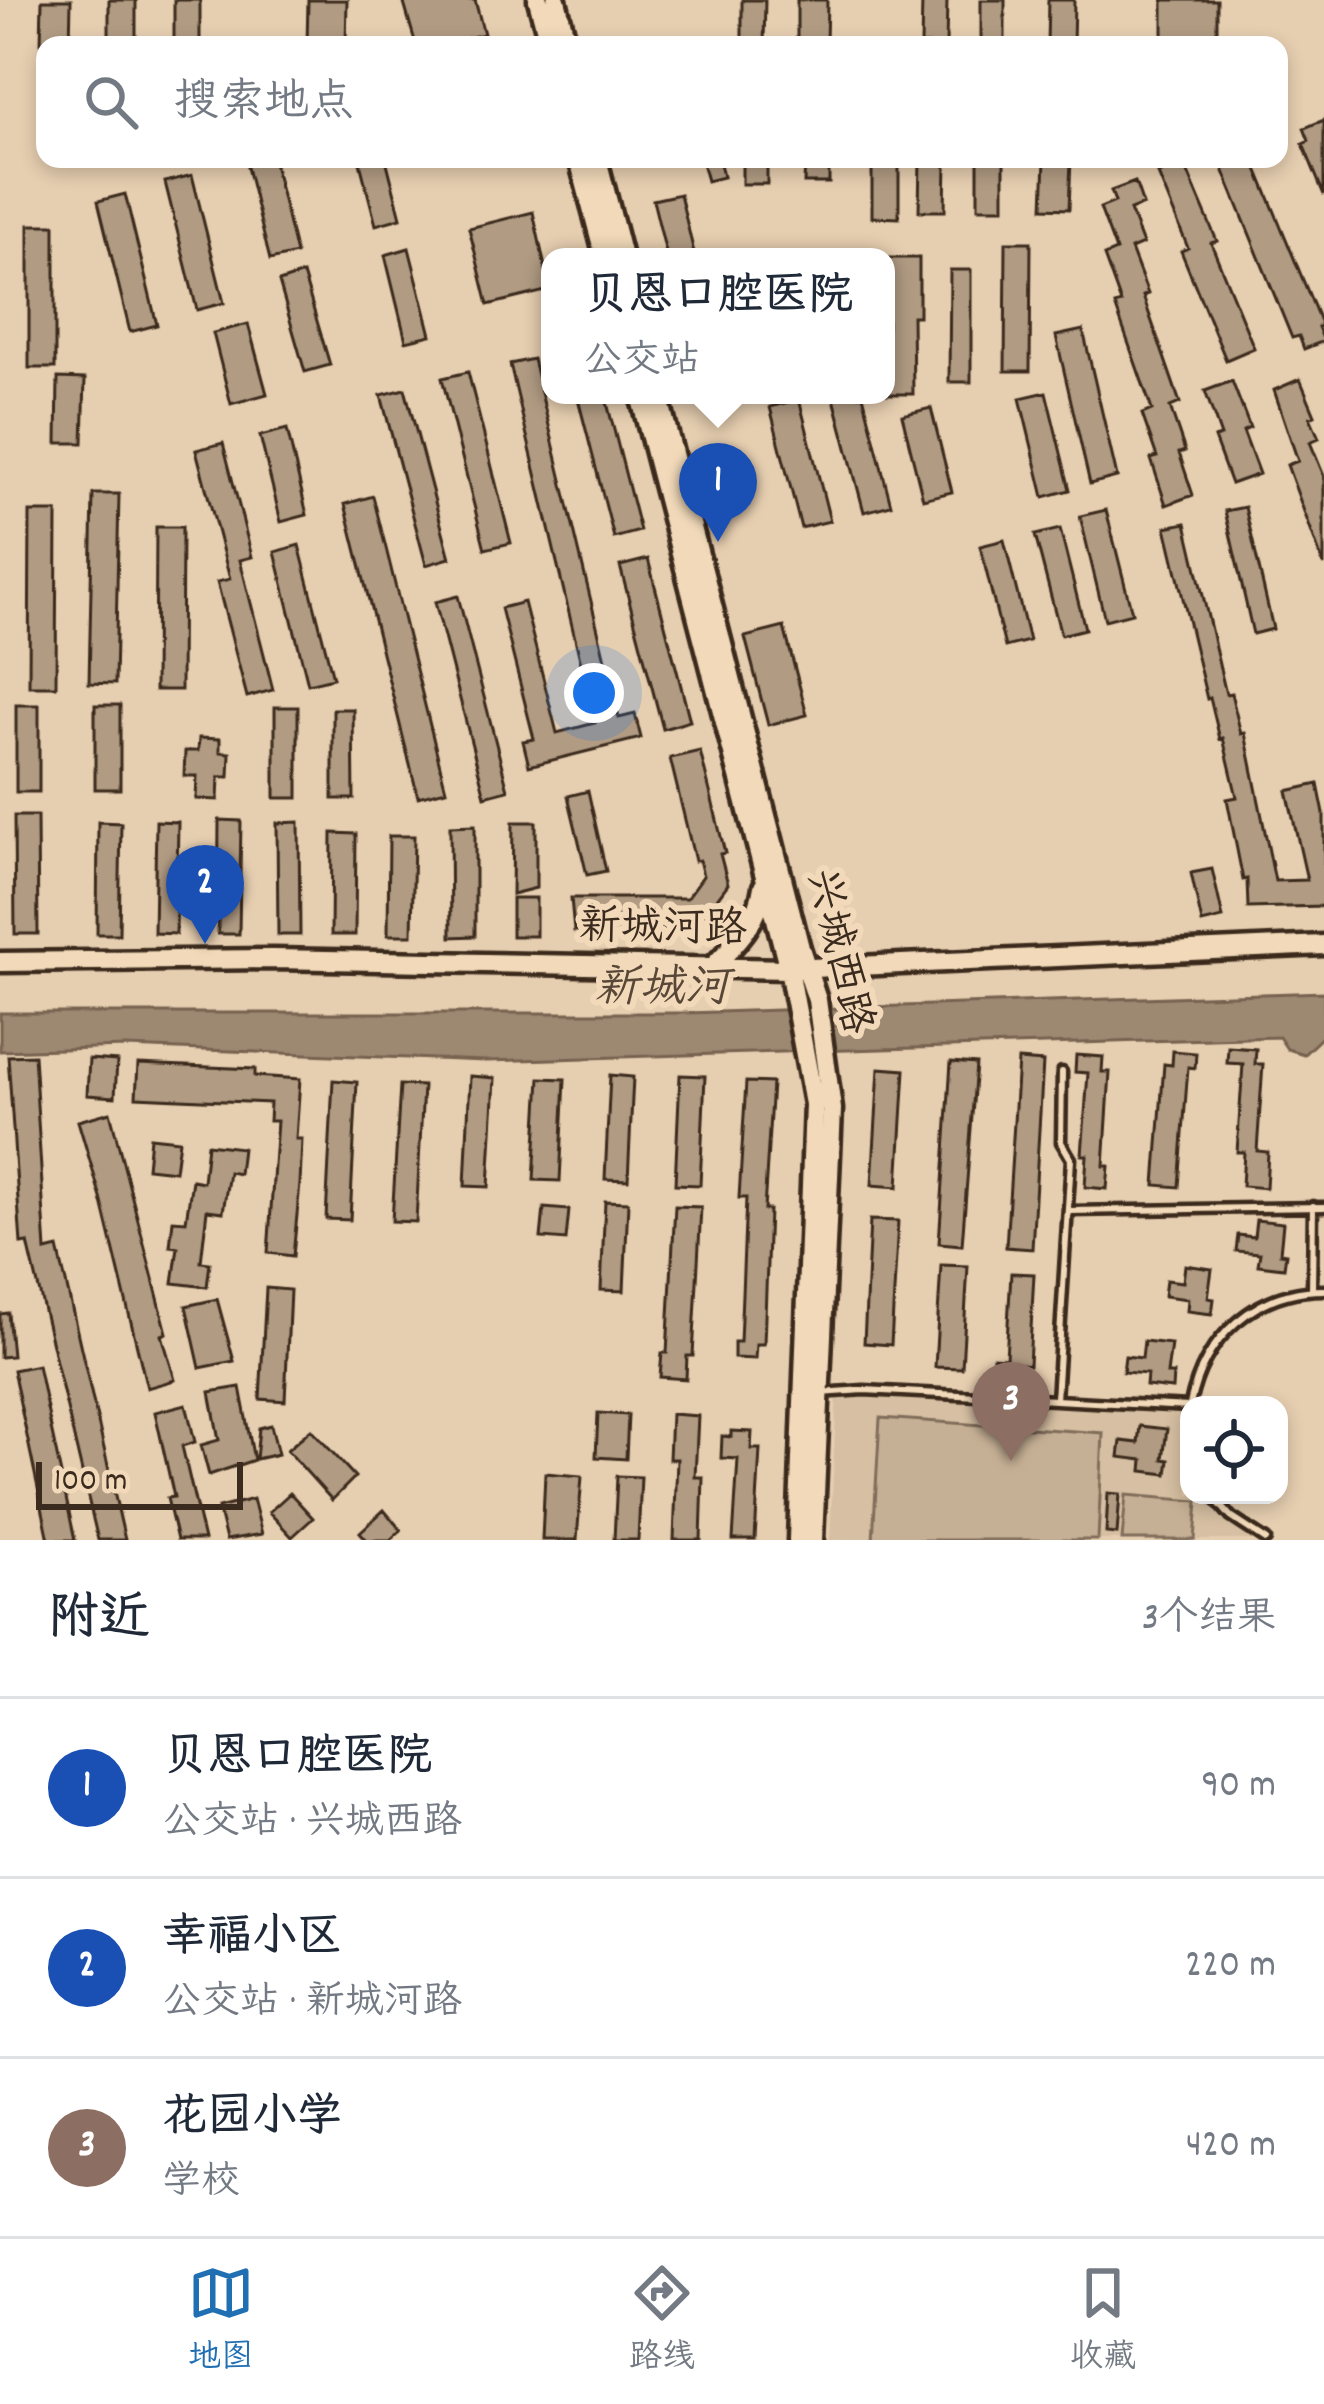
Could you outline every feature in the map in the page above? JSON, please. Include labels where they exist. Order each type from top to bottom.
[{"type":"street","points":[[538,0],[548,36]]},
{"type":"street","points":[[556,0],[565,36]]},
{"type":"street","points":[[581,168],[602,248]]},
{"type":"street","points":[[599,168],[620,248]]},
{"type":"street","name":"兴城西路","points":[[642,404],[765,876],[798,969]]},
{"type":"street","name":"兴城西路","points":[[660,404],[807,1001],[814,1057],[833,1132],[798,1540]]},
{"type":"street","points":[[711,969],[743,937],[760,911],[765,876]]},
{"type":"street","name":"新城河路","points":[[0,962],[273,958],[798,969],[1324,945]]},
{"type":"street","name":"兴城西路","points":[[812,1393],[813,1540]]},
{"type":"lane","points":[[1056,1400],[1071,1159],[1061,1142],[1062,1072]]},
{"type":"lane","points":[[1312,1290],[1313,1206]]},
{"type":"lane","points":[[1069,1211],[1324,1207]]},
{"type":"lane","points":[[1193,1396],[1220,1336],[1261,1303],[1285,1293],[1324,1290]]},
{"type":"lane","points":[[812,1393],[864,1390],[1180,1407]]},
{"type":"lane","points":[[1220,1504],[1266,1540]]},
{"type":"shaded area","points":[[1324,992],[1324,1035],[1304,1054],[1287,1049],[1279,1037],[486,1061],[126,1047],[0,1051],[0,1013],[687,1013]]},
{"type":"shaded area","points":[[837,1392],[1180,1407],[1180,1504],[1220,1504],[1266,1540],[830,1540]]},
{"type":"shaded area","points":[[880,1418],[1103,1433],[1098,1540],[873,1540]]},
{"type":"shaded area","points":[[1126,1495],[1198,1504],[1195,1540],[1122,1540]]},
{"type":"building","points":[[42,0],[71,0],[70,36],[41,36]]},
{"type":"building","points":[[109,0],[136,0],[136,36],[109,36]]},
{"type":"building","points":[[174,0],[200,0],[200,36],[174,36]]},
{"type":"building","points":[[308,0],[347,0],[346,36],[307,36]]},
{"type":"building","points":[[403,0],[475,0],[484,34],[413,36]]},
{"type":"building","points":[[742,0],[765,0],[764,36],[742,36]]},
{"type":"building","points":[[797,0],[827,0],[826,36],[797,36]]},
{"type":"building","points":[[922,0],[947,0],[946,36],[921,36]]},
{"type":"building","points":[[981,0],[1005,0],[1005,36],[981,36]]},
{"type":"building","points":[[1048,0],[1074,0],[1073,36],[1047,36]]},
{"type":"building","points":[[1163,0],[1217,0],[1217,36],[1163,36]]},
{"type":"building","points":[[1324,120],[1324,195],[1303,144],[1309,141],[1304,128]]},
{"type":"building","points":[[247,168],[275,168],[296,254],[270,260]]},
{"type":"building","points":[[361,168],[388,168],[401,218],[376,225]]},
{"type":"building","points":[[703,168],[721,168],[723,177],[707,181]]},
{"type":"building","points":[[742,168],[767,168],[767,184],[742,184]]},
{"type":"building","points":[[805,168],[829,168],[829,183],[804,183]]},
{"type":"building","points":[[872,168],[899,168],[899,218],[872,217]]},
{"type":"building","points":[[920,168],[946,168],[945,211],[919,211]]},
{"type":"building","points":[[978,168],[1004,168],[1004,208],[978,208]]},
{"type":"building","points":[[1045,168],[1071,168],[1069,209],[1043,208]]},
{"type":"building","points":[[1186,168],[1254,348],[1226,360],[1181,251],[1188,248],[1158,174]]},
{"type":"building","points":[[1257,168],[1324,341],[1304,349],[1299,336],[1292,338],[1223,169]]},
{"type":"building","points":[[192,175],[224,303],[197,310],[165,182]]},
{"type":"building","points":[[1135,182],[1143,205],[1130,210],[1143,244],[1131,249],[1180,403],[1170,407],[1193,495],[1166,505],[1142,414],[1152,410],[1115,305],[1121,303],[1104,256],[1116,251],[1100,208],[1115,202],[1111,191]]},
{"type":"building","points":[[125,194],[157,325],[130,332],[98,201]]},
{"type":"building","points":[[680,194],[693,248],[665,248],[653,200]]},
{"type":"building","points":[[533,212],[541,249],[541,292],[488,305],[469,228]]},
{"type":"building","points":[[29,225],[55,225],[55,368],[29,368]]},
{"type":"building","points":[[1006,242],[1031,242],[1030,371],[1005,371]]},
{"type":"building","points":[[409,248],[431,335],[406,341],[385,255]]},
{"type":"building","points":[[895,258],[919,258],[919,316],[912,316],[913,394],[895,394]]},
{"type":"building","points":[[950,270],[971,270],[971,382],[949,382]]},
{"type":"building","points":[[303,274],[330,365],[305,372],[279,282]]},
{"type":"building","points":[[248,324],[267,394],[231,404],[213,333]]},
{"type":"building","points":[[1083,330],[1117,477],[1090,484],[1056,336]]},
{"type":"building","points":[[533,359],[619,718],[635,714],[641,738],[529,766],[523,741],[534,739],[501,608],[524,602],[557,733],[595,723],[510,364]]},
{"type":"building","points":[[468,372],[511,543],[485,549],[442,378]]},
{"type":"building","points":[[58,378],[85,379],[83,443],[57,443]]},
{"type":"building","points":[[1300,379],[1315,415],[1310,417],[1319,438],[1310,442],[1324,476],[1324,566],[1287,465],[1298,461],[1274,390]]},
{"type":"building","points":[[1232,381],[1250,428],[1243,431],[1259,474],[1231,484],[1214,438],[1221,436],[1205,391]]},
{"type":"building","points":[[405,389],[450,558],[426,565],[381,395]]},
{"type":"building","points":[[1046,392],[1070,490],[1044,497],[1020,398]]},
{"type":"building","points":[[579,404],[607,404],[640,531],[614,538]]},
{"type":"building","points":[[800,404],[830,521],[801,528],[770,407]]},
{"type":"building","points":[[835,404],[865,404],[891,505],[864,512]]},
{"type":"building","points":[[931,408],[952,492],[923,499],[902,415]]},
{"type":"building","points":[[287,429],[307,515],[281,522],[260,436]]},
{"type":"building","points":[[223,443],[252,557],[240,560],[273,690],[247,697],[217,582],[230,579],[196,450]]},
{"type":"building","points":[[93,494],[119,494],[115,684],[89,683]]},
{"type":"building","points":[[373,496],[446,790],[418,797],[345,504]]},
{"type":"building","points":[[1245,507],[1273,629],[1253,634],[1225,511]]},
{"type":"building","points":[[1106,510],[1132,613],[1105,620],[1080,516]]},
{"type":"building","points":[[30,512],[57,512],[56,686],[29,686]]},
{"type":"building","points":[[1186,523],[1226,694],[1231,693],[1241,734],[1245,733],[1275,881],[1307,880],[1287,791],[1318,784],[1324,814],[1324,906],[1248,908],[1247,879],[1243,880],[1227,799],[1237,797],[1223,738],[1207,699],[1166,527]]},
{"type":"building","points":[[156,527],[182,527],[181,690],[155,690]]},
{"type":"building","points":[[1060,529],[1085,629],[1061,635],[1035,535]]},
{"type":"building","points":[[1004,540],[1029,641],[1005,647],[980,546]]},
{"type":"building","points":[[299,545],[333,678],[308,684],[275,552]]},
{"type":"building","points":[[648,559],[690,721],[663,729],[620,566]]},
{"type":"building","points":[[458,596],[508,790],[485,796],[435,602]]},
{"type":"building","points":[[784,627],[807,715],[768,725],[745,637]]},
{"type":"building","points":[[16,705],[39,705],[39,792],[16,792]]},
{"type":"building","points":[[95,705],[120,705],[120,789],[95,789]]},
{"type":"building","points":[[275,707],[298,707],[298,798],[275,798]]},
{"type":"building","points":[[333,709],[353,709],[354,799],[333,799]]},
{"type":"building","points":[[199,738],[220,739],[220,752],[230,753],[229,777],[219,777],[218,800],[196,799],[197,776],[184,776],[185,751],[198,751]]},
{"type":"building","points":[[700,751],[728,884],[703,918],[671,922],[671,930],[574,931],[571,898],[687,898],[703,876],[699,860],[695,861],[670,758]]},
{"type":"building","points":[[588,791],[606,871],[587,875],[568,796]]},
{"type":"building","points":[[14,816],[37,816],[38,934],[15,934]]},
{"type":"building","points":[[219,820],[241,821],[239,934],[218,934]]},
{"type":"building","points":[[156,821],[178,822],[176,934],[154,933]]},
{"type":"building","points":[[98,822],[121,823],[119,934],[97,934]]},
{"type":"building","points":[[299,822],[300,935],[278,935],[277,823]]},
{"type":"building","points":[[513,822],[536,822],[536,888],[512,894]]},
{"type":"building","points":[[475,825],[475,936],[451,937],[450,826]]},
{"type":"building","points":[[332,833],[356,834],[355,935],[331,935]]},
{"type":"building","points":[[389,836],[414,836],[412,935],[388,935]]},
{"type":"building","points":[[1212,869],[1223,918],[1202,923],[1191,873]]},
{"type":"building","points":[[512,898],[536,898],[536,936],[512,936]]},
{"type":"building","points":[[1228,1047],[1256,1049],[1255,1064],[1263,1064],[1257,1151],[1268,1152],[1266,1188],[1242,1186],[1244,1152],[1237,1152],[1243,1064],[1227,1063]]},
{"type":"building","points":[[1173,1051],[1196,1053],[1195,1068],[1188,1067],[1179,1187],[1155,1185],[1164,1064],[1172,1065]]},
{"type":"building","points":[[34,1055],[46,1251],[58,1248],[125,1540],[98,1540],[28,1243],[21,1244],[8,1056]]},
{"type":"building","points":[[1076,1055],[1103,1057],[1102,1072],[1110,1072],[1107,1189],[1085,1187],[1087,1155],[1082,1155],[1088,1073],[1075,1072]]},
{"type":"building","points":[[89,1059],[117,1061],[115,1097],[87,1095]]},
{"type":"building","points":[[1018,1060],[1043,1062],[1032,1249],[1006,1247]]},
{"type":"building","points":[[951,1062],[976,1064],[962,1245],[939,1243]]},
{"type":"building","points":[[138,1064],[255,1069],[255,1076],[300,1079],[296,1139],[302,1139],[293,1256],[268,1253],[277,1121],[269,1121],[270,1103],[136,1097]]},
{"type":"building","points":[[879,1068],[905,1070],[898,1187],[872,1185]]},
{"type":"building","points":[[610,1075],[633,1077],[628,1180],[605,1179]]},
{"type":"building","points":[[680,1075],[705,1076],[700,1185],[675,1184]]},
{"type":"building","points":[[470,1076],[495,1078],[489,1187],[465,1186]]},
{"type":"building","points":[[540,1078],[565,1079],[560,1181],[534,1180]]},
{"type":"building","points":[[333,1080],[357,1082],[350,1220],[326,1219]]},
{"type":"building","points":[[746,1082],[772,1083],[764,1210],[769,1210],[764,1344],[756,1344],[755,1359],[734,1358],[734,1342],[740,1342],[746,1198],[739,1198]]},
{"type":"building","points":[[400,1085],[423,1086],[416,1222],[392,1221]]},
{"type":"building","points":[[110,1112],[175,1380],[147,1388],[78,1121]]},
{"type":"building","points":[[150,1137],[179,1140],[175,1171],[147,1168]]},
{"type":"building","points":[[207,1144],[242,1148],[239,1174],[229,1172],[223,1212],[207,1210],[201,1262],[210,1263],[207,1287],[173,1283],[178,1247],[170,1246],[173,1220],[186,1221],[192,1180],[203,1182]]},
{"type":"building","points":[[605,1201],[628,1202],[624,1291],[601,1290]]},
{"type":"building","points":[[675,1206],[701,1207],[693,1356],[687,1356],[686,1379],[660,1377],[662,1353],[667,1353]]},
{"type":"building","points":[[544,1208],[569,1210],[566,1240],[541,1238]]},
{"type":"building","points":[[870,1220],[898,1221],[891,1345],[864,1343]]},
{"type":"building","points":[[1256,1220],[1283,1223],[1280,1253],[1286,1254],[1284,1268],[1258,1265],[1260,1253],[1236,1251],[1238,1235],[1254,1237]]},
{"type":"building","points":[[941,1265],[968,1266],[962,1368],[935,1367]]},
{"type":"building","points":[[1185,1265],[1212,1269],[1208,1298],[1214,1299],[1212,1314],[1187,1311],[1188,1299],[1164,1296],[1166,1280],[1183,1282]]},
{"type":"building","points":[[1011,1273],[1034,1274],[1029,1365],[1021,1364],[1020,1378],[992,1376],[993,1357],[1006,1358]]},
{"type":"building","points":[[266,1288],[290,1290],[285,1401],[260,1399]]},
{"type":"building","points":[[217,1299],[234,1361],[200,1368],[186,1306]]},
{"type":"building","points":[[8,1313],[12,1356],[0,1357],[0,1314]]},
{"type":"building","points":[[1144,1341],[1171,1344],[1167,1374],[1173,1374],[1172,1389],[1146,1386],[1147,1374],[1123,1372],[1125,1356],[1142,1358]]},
{"type":"building","points":[[38,1365],[75,1540],[49,1540],[13,1370]]},
{"type":"building","points":[[240,1387],[254,1460],[209,1475],[201,1445],[219,1440],[210,1392]]},
{"type":"building","points":[[186,1404],[195,1442],[182,1446],[204,1540],[177,1540],[167,1498],[174,1497],[155,1412]]},
{"type":"building","points":[[598,1413],[628,1415],[626,1459],[596,1457]]},
{"type":"building","points":[[671,1414],[698,1416],[695,1477],[703,1477],[701,1540],[674,1540],[677,1459],[669,1459]]},
{"type":"building","points":[[271,1425],[278,1454],[256,1459],[259,1428]]},
{"type":"building","points":[[1140,1426],[1167,1429],[1163,1459],[1169,1460],[1167,1474],[1142,1471],[1143,1460],[1119,1457],[1121,1441],[1138,1443]]},
{"type":"building","points":[[311,1429],[355,1477],[332,1500],[287,1450]]},
{"type":"building","points":[[731,1431],[752,1432],[751,1449],[760,1449],[755,1540],[733,1540],[738,1459],[721,1458],[722,1436],[731,1437]]},
{"type":"building","points":[[545,1473],[582,1476],[577,1540],[542,1540]]},
{"type":"building","points":[[617,1476],[641,1477],[638,1540],[614,1540]]},
{"type":"building","points":[[290,1493],[313,1518],[292,1537],[269,1512]]},
{"type":"building","points":[[1108,1493],[1120,1494],[1117,1534],[1106,1533]]},
{"type":"building","points":[[253,1499],[262,1534],[226,1540],[218,1508]]},
{"type":"building","points":[[384,1510],[401,1530],[390,1540],[367,1540],[360,1532]]},
{"type":"place","name":"贝恩口腔医院","points":[[718,542]]},
{"type":"place","name":"幸福小区","points":[[205,944]]},
{"type":"place","name":"花园小学","points":[[1011,1461]]},
{"type":"water label","name":"新城河","points":[[662,991]]}]
